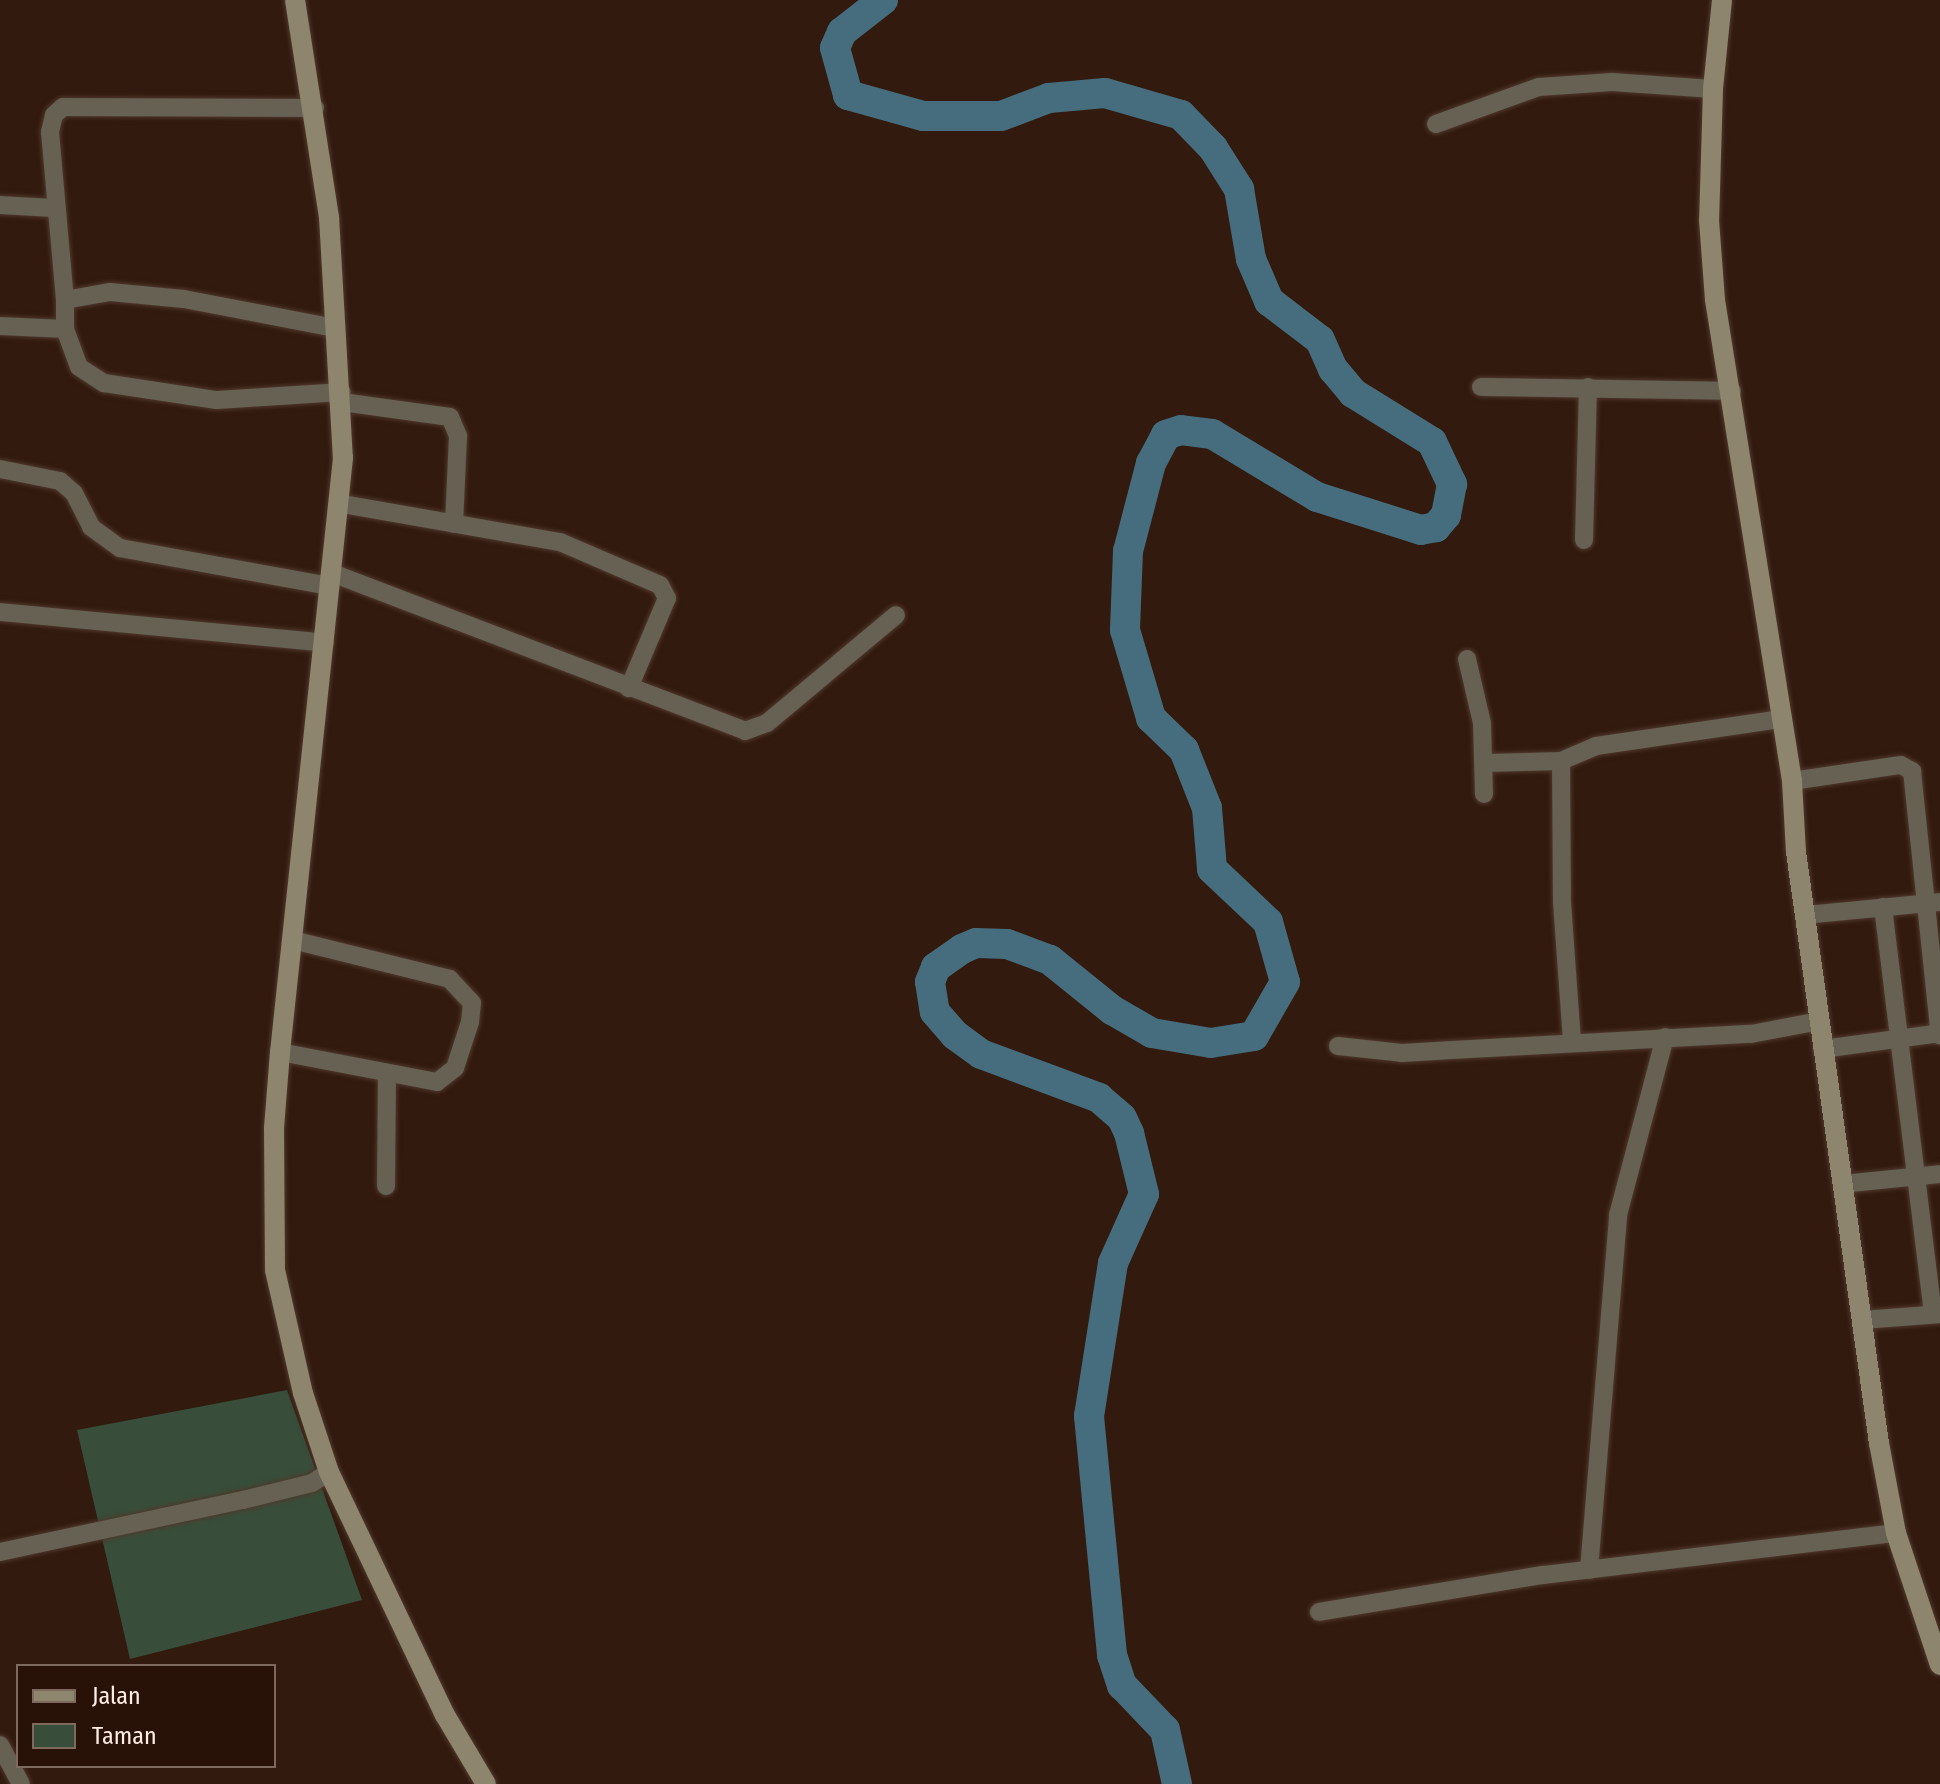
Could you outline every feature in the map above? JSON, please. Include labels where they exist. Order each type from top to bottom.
[{"type":"street","points":[[295,0],[315,108],[329,217],[334,328],[342,397],[342,504],[331,579],[296,941],[280,1052],[273,1142],[275,1270],[303,1393],[329,1472],[445,1715],[486,1784]]},
{"type":"street","points":[[1722,0],[1713,89],[1709,220],[1715,300],[1732,391],[1780,719],[1792,781],[1822,1049],[1861,1320],[1896,1533],[1940,1665]]},
{"type":"street","points":[[1436,124],[1539,87],[1612,82],[1713,89]]},
{"type":"street","points":[[315,108],[63,107],[54,115],[50,132],[53,208],[65,300],[65,329],[88,377],[116,386],[217,400],[342,397],[450,417],[458,436],[454,524]]},
{"type":"street","points":[[0,205],[53,208]]},
{"type":"street","points":[[65,300],[84,293],[157,296],[334,328]]},
{"type":"street","points":[[0,326],[65,329]]},
{"type":"street","points":[[1481,387],[1732,391]]},
{"type":"street","points":[[1584,540],[1588,387]]},
{"type":"street","points":[[0,469],[60,481],[74,493],[91,527],[120,548],[331,579],[737,729],[756,730],[896,615]]},
{"type":"street","points":[[342,504],[560,542],[660,585],[667,598],[629,688]]},
{"type":"street","points":[[0,612],[325,643]]},
{"type":"street","points":[[1467,659],[1478,694],[1486,763],[1484,794]]},
{"type":"street","points":[[1486,763],[1561,761],[1596,746],[1780,719]]},
{"type":"street","points":[[1561,761],[1562,902],[1572,1042]]},
{"type":"street","points":[[1792,781],[1909,767],[1933,903],[1940,1034],[1822,1049]]},
{"type":"street","points":[[1805,915],[1933,903]]},
{"type":"street","points":[[1861,1320],[1937,1314],[1915,1177],[1883,907]]},
{"type":"street","points":[[280,1052],[437,1082],[448,1078],[470,1022],[472,1003],[462,987],[450,979],[296,941]]},
{"type":"street","points":[[1338,1046],[1402,1053],[1751,1034],[1819,1021]]},
{"type":"street","points":[[1589,1570],[1618,1215],[1665,1037]]},
{"type":"street","points":[[386,1186],[387,1073]]},
{"type":"street","points":[[1842,1184],[1940,1174]]},
{"type":"street","points":[[0,1552],[243,1500],[312,1483],[329,1472]]},
{"type":"street","points":[[1319,1612],[1589,1570],[1896,1533]]},
{"type":"street","points":[[0,1745],[21,1784]]},
{"type":"green space","points":[[287,1390],[362,1600],[130,1659],[77,1430]]},
{"type":"waterway","points":[[883,0],[842,32],[835,48],[848,95],[923,116],[1001,116],[1049,98],[1105,93],[1181,115],[1213,148],[1239,189],[1251,259],[1269,301],[1320,340],[1333,369],[1353,393],[1432,442],[1452,484],[1446,515],[1436,527],[1421,530],[1317,497],[1212,434],[1181,430],[1166,435],[1151,463],[1128,551],[1125,630],[1151,718],[1184,750],[1207,808],[1212,869],[1268,922],[1285,982],[1254,1036],[1211,1043],[1152,1033],[1112,1010],[1050,960],[1007,944],[976,943],[962,949],[936,967],[930,982],[935,1012],[955,1035],[981,1054],[1099,1098],[1122,1118],[1129,1133],[1144,1194],[1113,1263],[1089,1416],[1112,1655],[1122,1685],[1165,1730],[1177,1784]]}]
